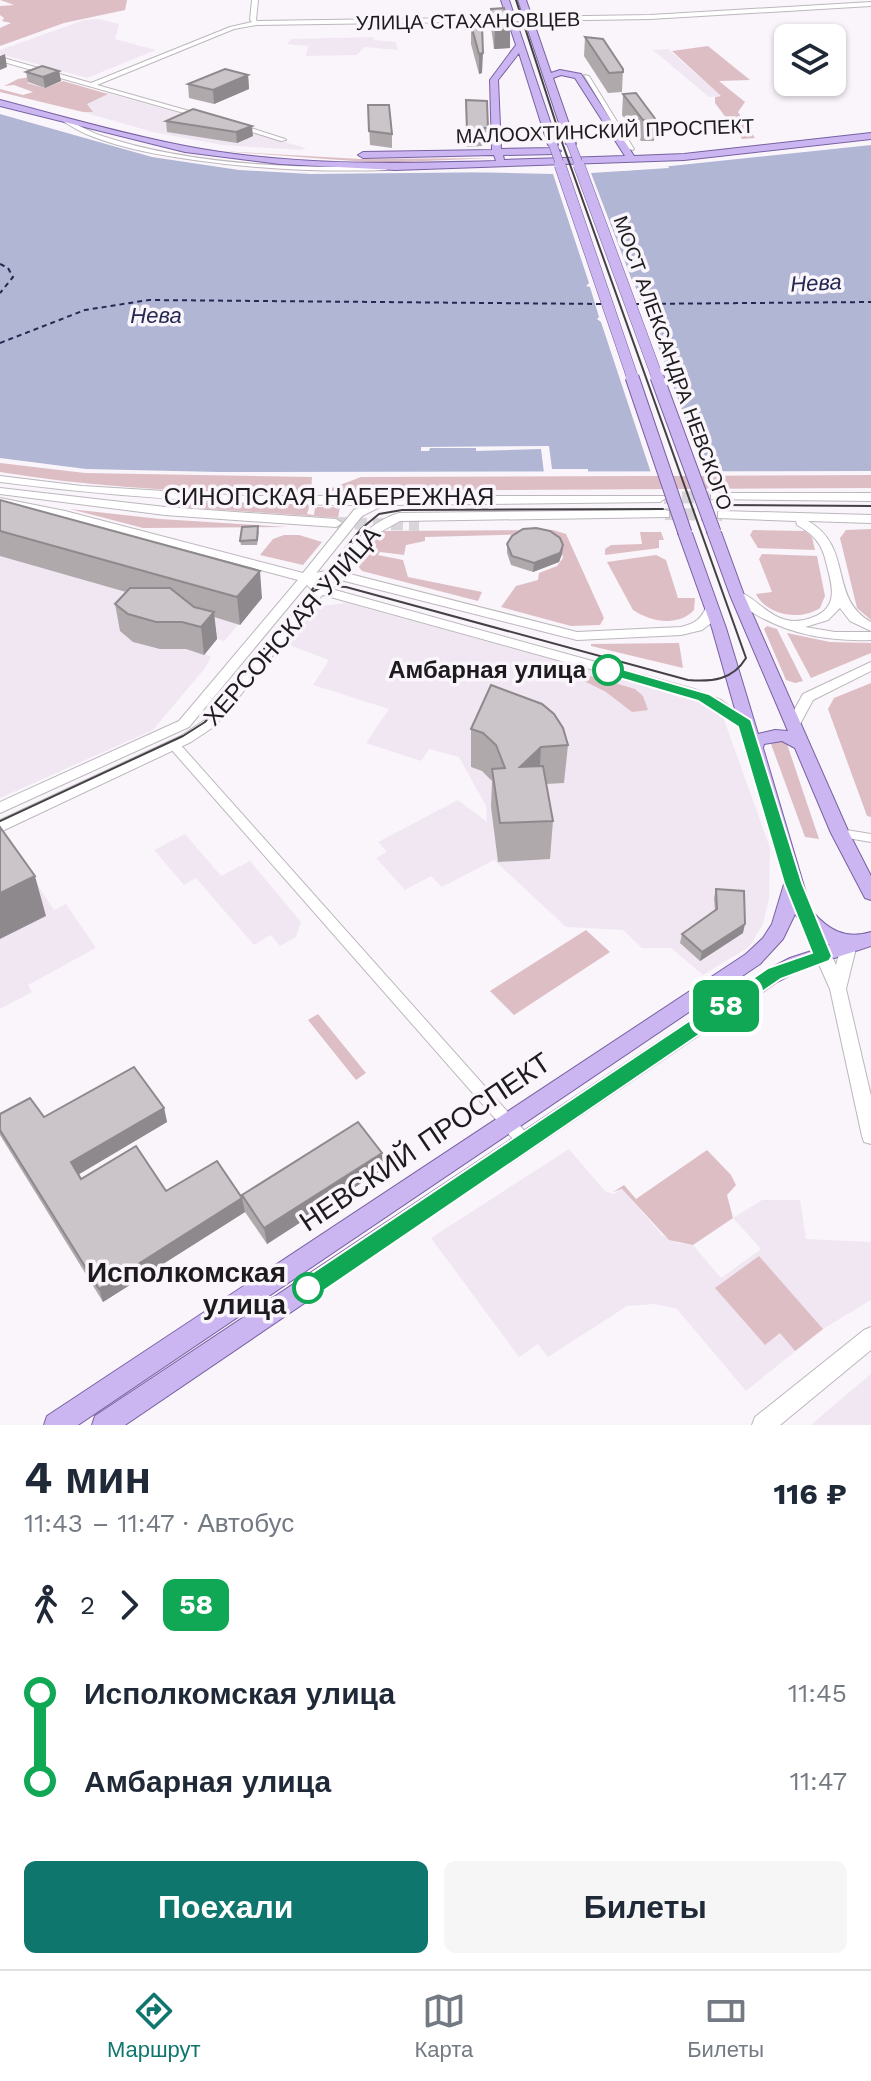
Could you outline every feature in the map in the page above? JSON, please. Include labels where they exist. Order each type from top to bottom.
[{"type":"main road","name":"МОСТ АЛЕКСАНДРА НЕВСКОГО","points":[[505,0],[710,603],[803,912]]},
{"type":"main road","name":"МОСТ АЛЕКСАНДРА НЕВСКОГО","points":[[522,0],[571,144],[720,523],[737,595],[840,833],[871,893]]},
{"type":"main road","points":[[503,164],[494,80],[519,47]]},
{"type":"main road","points":[[547,78],[560,72],[578,76],[628,153]]},
{"type":"main road","name":"МАЛООХТИНСКИЙ ПРОСПЕКТ","points":[[0,95],[179,142],[339,155],[765,150],[871,136]]},
{"type":"main road","name":"МАЛООХТИНСКИЙ ПРОСПЕКТ","points":[[0,103],[142,141],[208,153],[400,167],[503,164],[763,144],[871,129]]},
{"type":"main road","name":"СИНОПСКАЯ НАБЕРЕЖНАЯ","points":[[0,479],[170,497],[660,498]]},
{"type":"main road","points":[[715,497],[871,497]]},
{"type":"main road","name":"ХЕРСОНСКАЯ УЛИЦА","points":[[0,826],[169,739],[192,717],[358,513],[367,506],[400,499]]},
{"type":"main road","name":"СИНОПСКАЯ НАБЕРЕЖНАЯ","points":[[1,500],[306,578]]},
{"type":"main road","name":"СИНОПСКАЯ НАБЕРЕЖНАЯ","points":[[1,500],[336,523]]},
{"type":"main road","name":"СИНОПСКАЯ НАБЕРЕЖНАЯ","points":[[416,520],[667,519]]},
{"type":"main road","points":[[720,523],[847,519]]},
{"type":"main road","points":[[828,544],[835,527],[847,519]]},
{"type":"main road","points":[[720,523],[871,519]]},
{"type":"main road","name":"ХЕРСОНСКАЯ УЛИЦА","points":[[0,808],[210,723],[333,574],[381,523],[416,520]]},
{"type":"main road","points":[[801,522],[820,531],[828,544],[840,594],[853,617],[871,627]]},
{"type":"main road","points":[[306,578],[333,574],[577,636],[689,629],[710,617],[710,603]]},
{"type":"main road","points":[[306,578],[320,590],[689,692],[716,703],[745,724]]},
{"type":"main road","points":[[784,625],[820,620],[836,608],[840,594]]},
{"type":"main road","points":[[737,595],[758,614],[784,625],[830,636],[871,636]]},
{"type":"main road","points":[[794,723],[808,697],[871,666]]},
{"type":"main road","points":[[753,751],[757,741],[774,735],[795,739],[805,748]]},
{"type":"main road","name":"НЕВСКИЙ ПРОСПЕКТ","points":[[56,1425],[760,954],[784,922],[793,883]]},
{"type":"main road","points":[[803,912],[825,936],[863,944]]},
{"type":"main road","points":[[803,912],[838,989],[871,1136]]},
{"type":"main road","points":[[104,1425],[774,974],[863,944]]},
{"type":"main road","points":[[838,989],[863,944]]},
{"type":"main road","points":[[763,1425],[871,1337]]},
{"type":"street","points":[[255,0],[253,20],[256,23]]},
{"type":"street","name":"УЛИЦА СТАХАНОВЦЕВ","points":[[91,85],[232,28],[256,23],[667,17],[871,4]]},
{"type":"street","points":[[0,59],[207,118]]},
{"type":"street","points":[[586,76],[628,153]]},
{"type":"street","points":[[222,122],[283,140]]},
{"type":"street","points":[[169,739],[525,1142]]},
{"type":"street","points":[[840,833],[871,838]]},
{"type":"shaded area","points":[[0,0],[127,0],[125,10],[64,23],[0,46],[0,28],[11,23],[2,21],[0,6],[14,5]]},
{"type":"shaded area","points":[[99,19],[119,24],[115,39],[156,50],[87,78],[0,54],[0,50],[84,20]]},
{"type":"shaded area","points":[[373,37],[374,40],[396,42],[398,50],[364,47],[357,55],[306,56],[308,46],[287,44],[291,39]]},
{"type":"shaded area","points":[[708,46],[750,80],[719,81],[745,102],[738,112],[755,138],[742,139],[715,103],[715,97],[721,96],[672,51]]},
{"type":"shaded area","points":[[668,49],[721,96],[709,97],[653,50]]},
{"type":"shaded area","points":[[42,75],[27,83],[45,88],[63,81],[108,94],[87,104],[93,112],[83,112],[0,92],[0,89],[23,95],[33,92],[14,85],[4,86],[18,79]]},
{"type":"shaded area","points":[[107,93],[306,148],[222,145],[153,132],[83,112],[83,103]]},
{"type":"shaded area","points":[[220,151],[360,159],[493,158],[380,163]]},
{"type":"shaded area","points":[[0,463],[85,473],[312,477],[311,493],[116,486],[0,472]]},
{"type":"shaded area","points":[[871,475],[871,488],[324,491],[361,477]]},
{"type":"shaded area","points":[[168,502],[310,504],[307,514],[314,515],[315,507],[340,507],[338,518],[167,506]]},
{"type":"shaded area","points":[[70,509],[160,519],[288,527],[143,528]]},
{"type":"shaded area","points":[[0,525],[262,598],[224,641],[217,639],[205,654],[211,657],[205,668],[153,730],[0,798]]},
{"type":"shaded area","points":[[871,529],[871,620],[857,608],[840,538],[846,530]]},
{"type":"shaded area","points":[[553,530],[566,534],[604,618],[600,625],[571,626],[501,607],[516,586],[538,580],[539,573],[557,566],[563,558],[561,547],[534,534],[425,537],[425,541],[406,545],[404,555],[380,552],[378,555],[403,560],[408,577],[482,592],[478,601],[362,571],[358,566],[381,531]]},
{"type":"shaded area","points":[[753,530],[805,531],[812,537],[815,550],[758,548],[750,535]]},
{"type":"shaded area","points":[[640,532],[661,532],[664,540],[659,540],[659,548],[605,555],[605,549],[611,545],[642,544]]},
{"type":"shaded area","points":[[299,535],[322,542],[303,565],[260,555],[273,539]]},
{"type":"shaded area","points":[[762,554],[817,556],[825,596],[820,608],[804,614],[785,614],[776,612],[761,601],[756,594],[772,592],[759,559]]},
{"type":"shaded area","points":[[656,555],[666,560],[678,598],[695,598],[694,610],[680,619],[656,620],[633,610],[607,562]]},
{"type":"shaded area","points":[[346,603],[692,697],[715,707],[722,714],[770,848],[769,898],[763,924],[749,947],[703,975],[671,948],[642,948],[623,930],[566,927],[494,860],[442,887],[431,876],[405,890],[376,858],[387,852],[378,842],[458,800],[487,822],[486,806],[459,757],[429,749],[421,761],[366,743],[389,709],[313,685],[329,660],[286,644],[315,607]]},
{"type":"shaded area","points":[[767,626],[777,629],[803,681],[795,683],[786,680],[764,629]]},
{"type":"shaded area","points":[[787,633],[830,642],[871,643],[871,653],[811,678]]},
{"type":"shaded area","points":[[679,643],[683,668],[591,646],[591,644]]},
{"type":"shaded area","points":[[577,672],[635,689],[643,696],[648,710],[632,712],[606,692],[574,676]]},
{"type":"shaded area","points":[[871,683],[871,817],[867,816],[828,709],[834,698]]},
{"type":"shaded area","points":[[783,740],[819,839],[805,837],[771,744]]},
{"type":"shaded area","points":[[3,833],[54,910],[66,904],[96,948],[28,985],[32,992],[0,1009],[0,835]]},
{"type":"shaded area","points":[[185,834],[221,876],[250,861],[301,922],[296,937],[280,946],[271,935],[254,945],[196,878],[184,885],[154,850]]},
{"type":"shaded area","points":[[586,930],[610,952],[514,1015],[490,991]]},
{"type":"shaded area","points":[[318,1014],[366,1073],[356,1080],[308,1020]]},
{"type":"shaded area","points":[[569,1149],[605,1191],[614,1194],[622,1189],[662,1235],[678,1243],[693,1245],[721,1278],[761,1249],[733,1218],[762,1200],[800,1200],[806,1239],[871,1242],[871,1300],[823,1329],[746,1391],[677,1309],[655,1304],[627,1306],[548,1357],[538,1344],[519,1357],[431,1238]]},
{"type":"shaded area","points":[[707,1150],[731,1175],[736,1185],[727,1195],[733,1218],[693,1245],[669,1240],[622,1189],[613,1192],[624,1185],[636,1199]]},
{"type":"shaded area","points":[[759,1256],[823,1329],[795,1351],[780,1333],[765,1345],[715,1288]]},
{"type":"shaded area","points":[[871,1374],[871,1425],[811,1425],[828,1410]]},
{"type":"water","name":"Нева","points":[[0,114],[152,157],[239,170],[310,174],[623,171],[871,145],[871,471],[220,472],[86,469],[0,458]]},
{"type":"pier","points":[[668,166],[591,173],[633,283],[637,284],[635,286],[646,316],[650,318],[648,320],[707,476],[652,476],[601,322],[597,319],[590,287],[586,286],[589,283],[553,174],[471,172]]},
{"type":"pier","points":[[549,446],[552,469],[588,469],[588,472],[544,473],[541,449],[476,451],[476,448],[430,448],[429,451],[421,451],[421,447]]},
{"type":"building","points":[[504,8],[510,29],[495,30],[491,9]]},
{"type":"building","points":[[471,25],[482,25],[483,53],[479,54]]},
{"type":"building","points":[[585,37],[603,39],[623,72],[609,73]]},
{"type":"building","points":[[42,66],[59,71],[43,77],[26,72]]},
{"type":"building","points":[[225,69],[248,75],[213,90],[188,84]]},
{"type":"building","points":[[636,93],[656,120],[643,120],[623,94]]},
{"type":"building","points":[[466,100],[487,101],[488,128],[481,128],[482,132],[467,132]]},
{"type":"building","points":[[368,105],[389,105],[392,134],[369,131]]},
{"type":"building","points":[[193,109],[252,126],[236,132],[166,121]]},
{"type":"building","points":[[0,500],[260,571],[237,597],[0,531]]},
{"type":"building","points":[[258,526],[257,540],[240,541],[242,527]]},
{"type":"building","points":[[523,529],[550,531],[560,538],[563,545],[560,553],[534,563],[512,556],[507,544],[512,536]]},
{"type":"building","points":[[130,588],[170,588],[194,607],[214,612],[201,627],[182,622],[156,622],[128,614],[115,604]]},
{"type":"building","points":[[491,685],[542,704],[554,714],[563,728],[568,745],[541,747],[520,767],[543,766],[553,821],[500,823],[492,769],[505,768],[496,745],[483,733],[471,729]]},
{"type":"building","points":[[0,827],[35,876],[0,893]]},
{"type":"building","points":[[716,889],[744,891],[745,924],[702,952],[682,934],[717,909]]},
{"type":"building","points":[[134,1067],[164,1108],[71,1162],[81,1179],[136,1146],[166,1191],[217,1161],[242,1198],[99,1289],[0,1130],[0,1114],[30,1098],[44,1117]]},
{"type":"building","points":[[358,1122],[382,1153],[264,1228],[242,1195]]},
{"type":"ferry route","points":[[0,264],[8,268],[13,277],[0,293]]},
{"type":"ferry route","points":[[0,343],[85,310],[149,300],[604,304]]},
{"type":"ferry route","points":[[634,304],[871,302]]},
{"type":"tunnel","points":[[664,498],[711,497]]},
{"type":"tunnel","points":[[665,514],[722,515]]},
{"type":"tunnel","points":[[337,523],[419,525]]},
{"type":"tram line","points":[[310,593],[324,586],[346,587],[688,680],[721,678],[735,671],[746,658],[563,145],[516,0]]},
{"type":"tram line","points":[[718,505],[871,506]]},
{"type":"tram line","points":[[0,821],[183,736],[205,722],[362,528],[379,514],[402,510],[663,509]]},
{"type":"bus line","name":"58","points":[[308,1288],[774,974],[822,956],[793,883],[745,724],[704,697],[608,670]]},
{"type":"place","name":"Амбарная улица","points":[[608,670]]},
{"type":"place","name":"Исполкомская улица","points":[[308,1288]]}]
